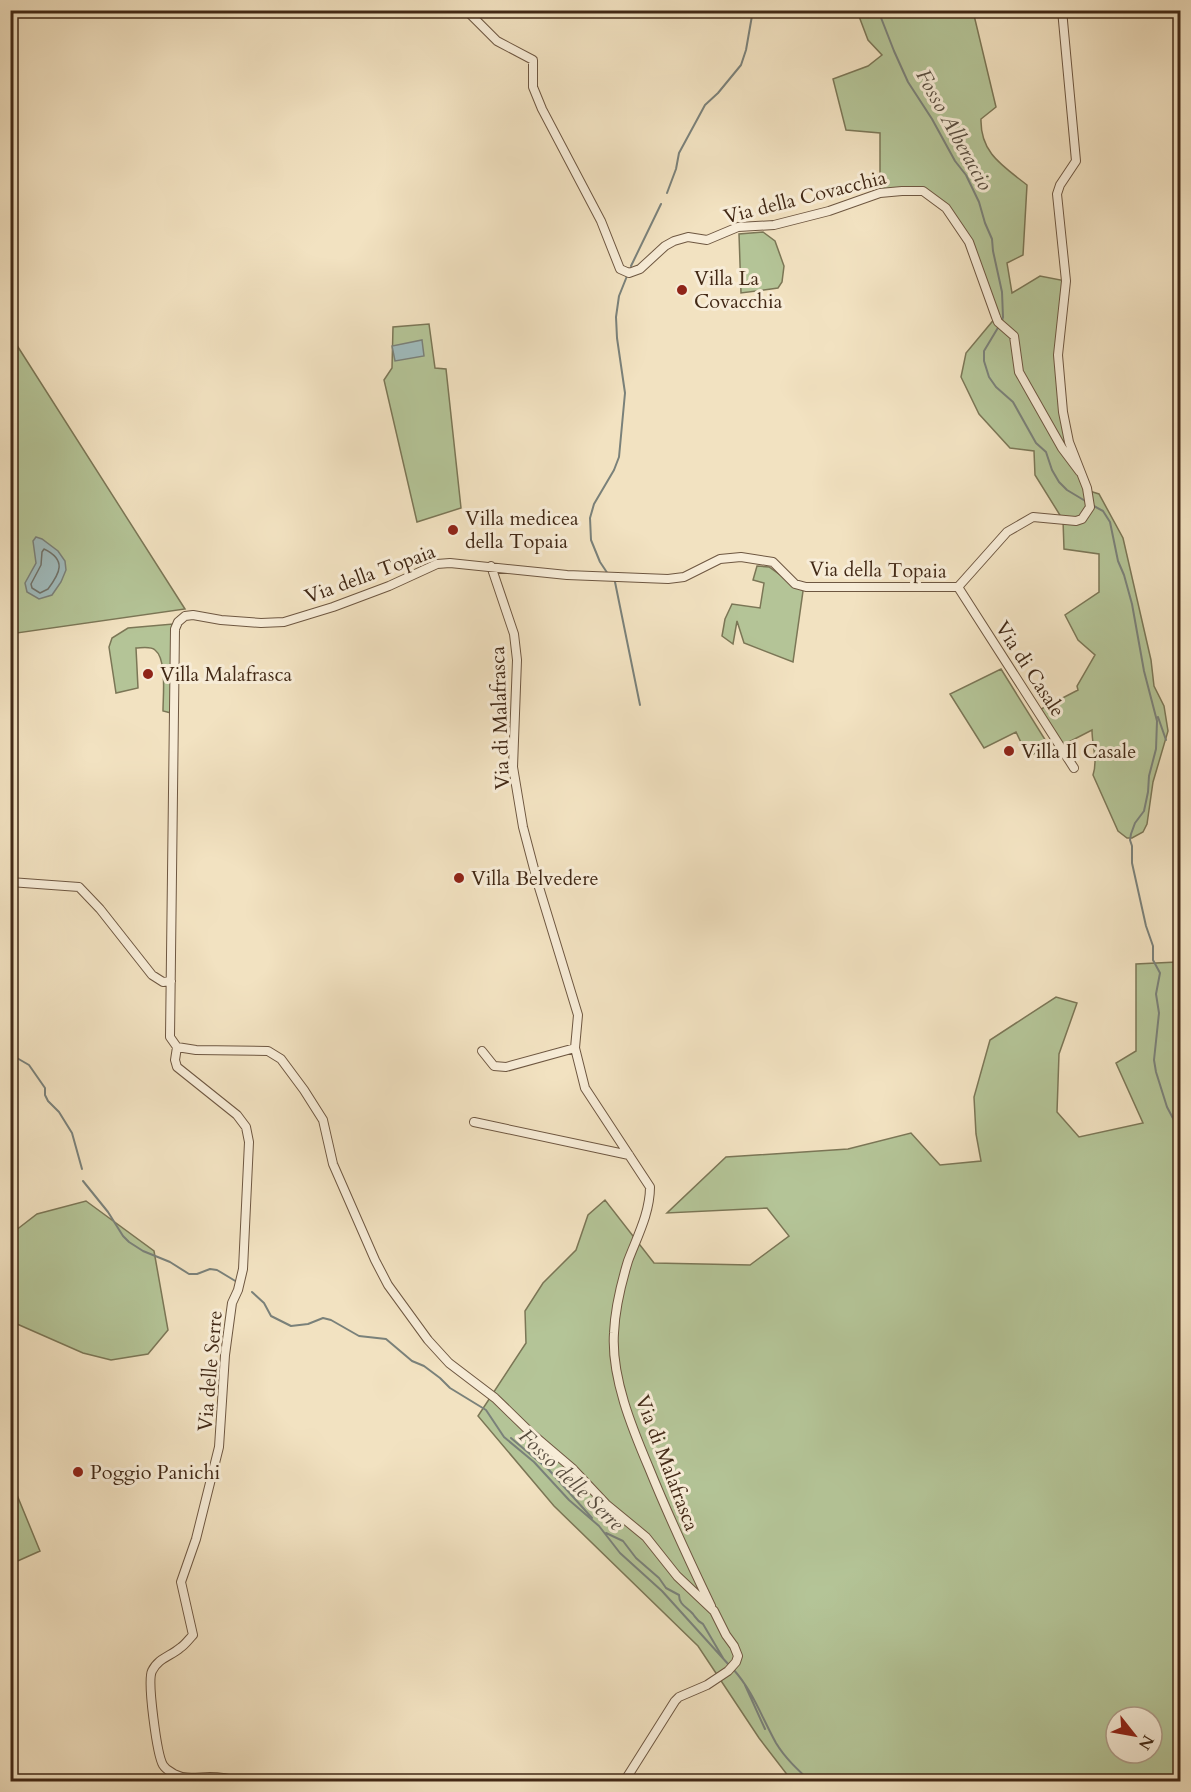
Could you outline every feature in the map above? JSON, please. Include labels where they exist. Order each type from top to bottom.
[{"type":"street","name":"Via della Covacchia","points":[[466,10],[496,41],[533,60],[533,87],[542,109],[601,221],[620,269],[629,273],[640,269],[665,246],[674,241],[688,237],[707,240],[738,228],[774,225],[829,211],[880,193],[923,191],[946,208],[969,242],[1001,324],[1014,336],[1019,372],[1062,448],[1080,472]]},
{"type":"street","points":[[958,587],[1007,532],[1017,525],[1033,517],[1072,521],[1082,519],[1090,507],[1087,488],[1065,426],[1058,355],[1066,281],[1057,194],[1060,185],[1076,161],[1062,10]]},
{"type":"street","name":"Via della Topaia","points":[[171,981],[175,629],[178,622],[185,616],[193,615],[251,623],[284,622],[389,586],[437,564],[450,563],[567,575],[668,579],[684,577],[720,559],[741,556],[773,562],[795,584],[806,587],[958,587]]},
{"type":"street","name":"Via di Malafrasca","points":[[491,566],[514,634],[517,660],[513,767],[523,827],[578,1015],[575,1048],[585,1088],[650,1187],[650,1200],[628,1263],[618,1302],[614,1333],[616,1364],[631,1427],[678,1537],[726,1635],[735,1646],[738,1656],[731,1668],[707,1685],[675,1701],[624,1782]]},
{"type":"street","name":"Via di Casale","points":[[958,587],[1074,768]]},
{"type":"street","points":[[10,882],[80,887],[152,975],[163,982],[171,981],[170,1037],[177,1047],[196,1050],[268,1052],[281,1059],[323,1120],[333,1164],[388,1285],[428,1340],[449,1363],[495,1398],[572,1468],[606,1504],[646,1537],[677,1576],[714,1611]]},
{"type":"street","name":"Via delle Serre","points":[[177,1047],[175,1060],[177,1067],[237,1115],[246,1127],[249,1142],[243,1269],[232,1303],[225,1355],[219,1446],[196,1539],[181,1582],[193,1635],[153,1668],[151,1673],[152,1698],[159,1752],[166,1769],[189,1779],[211,1777],[242,1782]]},
{"type":"street","points":[[482,1051],[494,1066],[506,1066],[575,1048]]},
{"type":"street","points":[[474,1122],[628,1155]]},
{"type":"street","points":[[289,1782],[302,1780],[319,1782]]},
{"type":"green space","points":[[857,11],[973,11],[996,107],[981,119],[984,141],[995,158],[1027,185],[1023,255],[1007,263],[1012,293],[1040,276],[1066,281],[1060,331],[1063,412],[1086,490],[1099,494],[1123,538],[1151,660],[1154,686],[1164,706],[1168,731],[1153,782],[1147,824],[1143,832],[1132,838],[1127,838],[1118,831],[1093,775],[1095,758],[1092,730],[1063,745],[1041,709],[1078,690],[1077,686],[1095,655],[1078,640],[1065,615],[1099,592],[1099,554],[1064,549],[1063,520],[1035,475],[1034,451],[1010,448],[979,414],[961,377],[966,353],[996,317],[969,242],[946,208],[923,191],[880,193],[880,133],[846,130],[833,79],[868,66],[882,55],[868,40]]},
{"type":"green space","points":[[763,232],[775,241],[784,266],[782,282],[778,288],[741,293],[739,234]]},
{"type":"green space","points":[[429,324],[435,368],[446,369],[461,508],[417,522],[384,380],[392,368],[393,327]]},
{"type":"green space","points":[[11,336],[185,609],[10,634]]},
{"type":"green space","points":[[757,566],[769,567],[803,591],[793,662],[744,643],[737,621],[733,644],[722,636],[725,619],[732,604],[760,608],[764,583],[753,580]]},
{"type":"green space","points":[[173,624],[171,713],[163,711],[163,669],[159,655],[153,649],[136,648],[138,688],[116,693],[109,647],[112,638],[128,628]]},
{"type":"green space","points":[[1001,669],[1049,746],[1028,757],[1016,732],[984,748],[950,694]]},
{"type":"green space","points":[[1180,957],[1180,1781],[792,1781],[759,1738],[698,1646],[554,1506],[478,1416],[526,1343],[525,1311],[543,1283],[576,1250],[588,1215],[605,1200],[654,1263],[750,1265],[789,1236],[767,1208],[667,1213],[726,1157],[848,1149],[911,1133],[940,1165],[981,1161],[976,1134],[974,1097],[990,1040],[1056,997],[1077,1003],[1059,1054],[1057,1112],[1079,1137],[1143,1123],[1116,1063],[1136,1051],[1136,964],[1177,962]]},
{"type":"green space","points":[[86,1201],[154,1251],[168,1330],[148,1354],[111,1360],[83,1353],[17,1324],[11,1331],[11,1234],[37,1214]]},
{"type":"green space","points":[[10,1478],[40,1551],[11,1564],[10,1564]]},
{"type":"water","points":[[422,340],[424,356],[395,361],[392,346]]},
{"type":"water","points":[[36,537],[58,551],[65,561],[66,570],[52,595],[39,599],[27,592],[25,583],[36,563],[33,541]]},
{"type":"waterway","points":[[667,193],[679,153],[705,105],[741,65],[753,10]]},
{"type":"waterway","name":"Fosso Alberaccio","points":[[878,10],[908,82],[955,161],[966,175],[979,202],[992,239],[1002,292],[1002,321]]},
{"type":"waterway","points":[[631,266],[661,204]]},
{"type":"waterway","points":[[608,574],[591,540],[590,518],[594,504],[619,457],[625,393],[616,317],[619,296],[627,276]]},
{"type":"waterway","name":"Fosso Alberaccio","points":[[999,326],[984,351],[984,361],[989,377],[996,387],[1013,402],[1036,443],[1046,452],[1059,482],[1067,490],[1087,502]]},
{"type":"waterway","name":"Fosso Alberaccio","points":[[1092,505],[1103,511],[1110,522],[1118,561],[1132,604],[1144,671],[1157,721],[1156,749],[1144,811],[1135,823],[1130,840],[1132,863],[1146,926],[1153,946],[1153,960],[1160,973],[1156,994],[1159,1013],[1154,1060],[1156,1072],[1167,1107],[1176,1124],[1180,1126]]},
{"type":"waterway","points":[[615,582],[640,705]]},
{"type":"waterway","points":[[1158,717],[1166,740]]},
{"type":"waterway","name":"Fosso delle Serre","points":[[10,1054],[29,1065],[45,1088],[48,1101],[59,1112],[72,1133],[82,1169]]},
{"type":"waterway","name":"Fosso delle Serre","points":[[83,1181],[129,1242],[189,1274],[197,1274],[210,1269],[217,1270],[237,1282]]},
{"type":"waterway","name":"Fosso delle Serre","points":[[252,1292],[264,1303],[271,1316],[291,1326],[308,1324],[323,1318],[359,1336],[386,1339],[412,1361],[424,1366],[440,1378],[450,1388],[486,1410],[504,1437],[534,1462],[569,1500],[599,1526],[620,1553],[662,1591],[729,1665]]},
{"type":"waterway","points":[[511,1438],[549,1470],[592,1518]]},
{"type":"waterway","points":[[606,1533],[623,1541],[636,1558],[659,1578],[666,1588],[679,1595],[682,1604],[703,1624],[723,1658]]},
{"type":"waterway","name":"Fosso delle Serre","points":[[733,1669],[752,1695],[780,1748],[792,1764],[811,1782]]},
{"type":"waterway","name":"Fosso delle Serre","points":[[745,1685],[765,1729]]},
{"type":"place","name":"Villa La Covacchia","points":[[682,290]]},
{"type":"place","name":"Villa medicea della Topaia","points":[[453,530]]},
{"type":"place","name":"Villa Malafrasca","points":[[148,674]]},
{"type":"place","name":"Villa Il Casale","points":[[1009,751]]},
{"type":"place","name":"Villa Belvedere","points":[[459,878]]},
{"type":"place","name":"Poggio Panichi","points":[[78,1472]]}]
